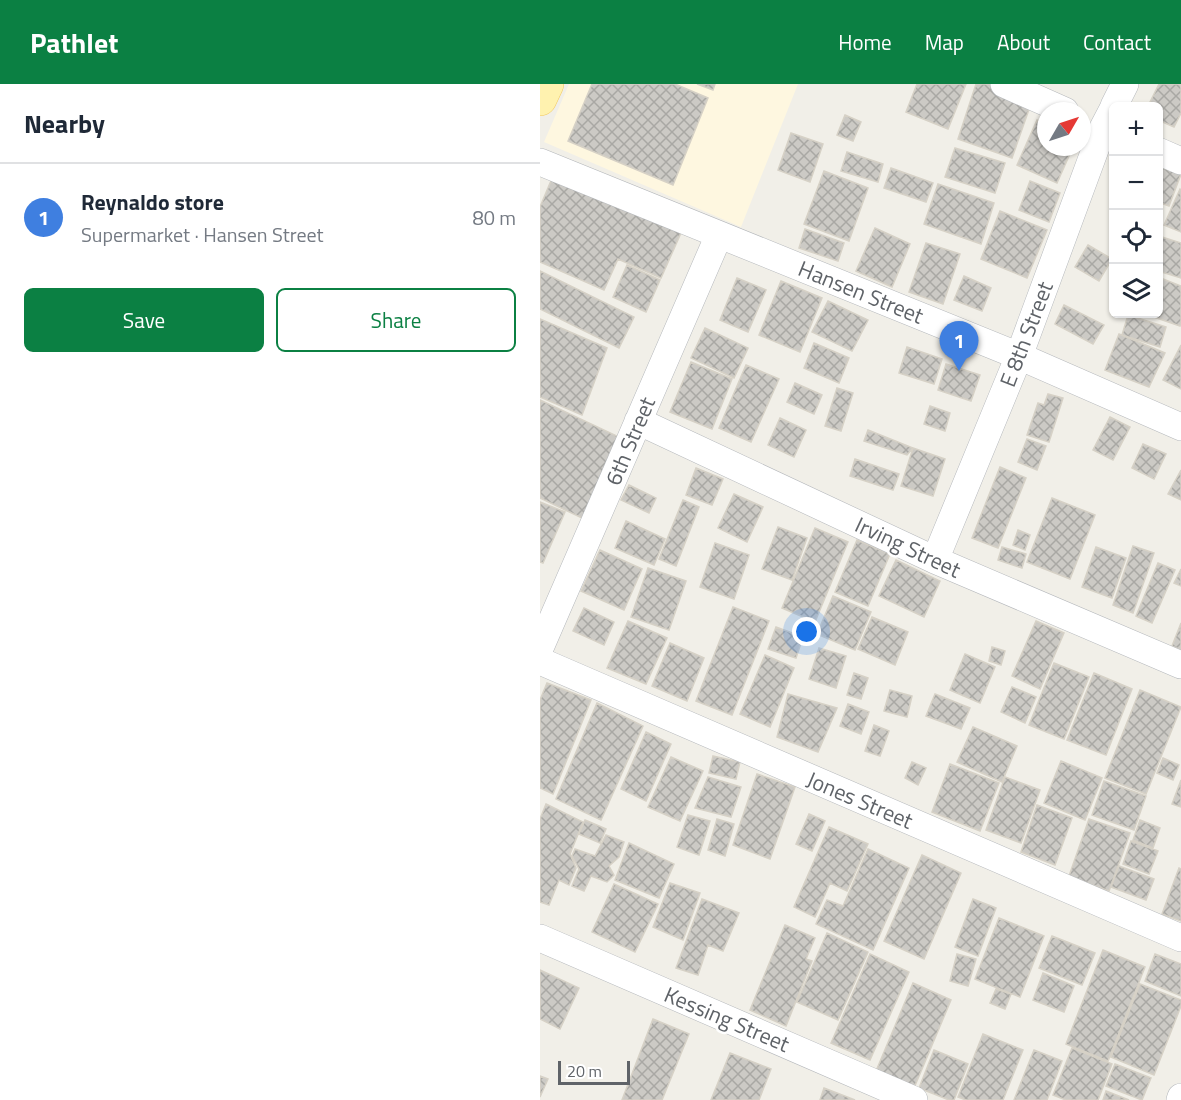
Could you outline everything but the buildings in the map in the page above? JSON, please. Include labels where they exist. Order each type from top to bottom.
[{"type":"main road","points":[[540,99],[547,84]]},
{"type":"street","points":[[1004,84],[1045,102]]},
{"type":"street","name":"E 8th Street","points":[[935,560],[1019,356],[1105,119],[1125,84]]},
{"type":"street","points":[[1163,153],[1181,160]]},
{"type":"street","name":"Hansen Street","points":[[540,162],[1019,356],[1181,426]]},
{"type":"street","name":"6th Street","points":[[540,648],[719,235]]},
{"type":"street","name":"Irving Street","points":[[638,421],[935,560],[1181,665]]},
{"type":"street","name":"Jones Street","points":[[540,661],[1181,938]]},
{"type":"street","name":"Kessing Street","points":[[540,938],[914,1100]]},
{"type":"shaded area","points":[[569,84],[798,84],[741,227],[544,142]]},
{"type":"place","name":"Reynaldo store","points":[[959,371]]}]
